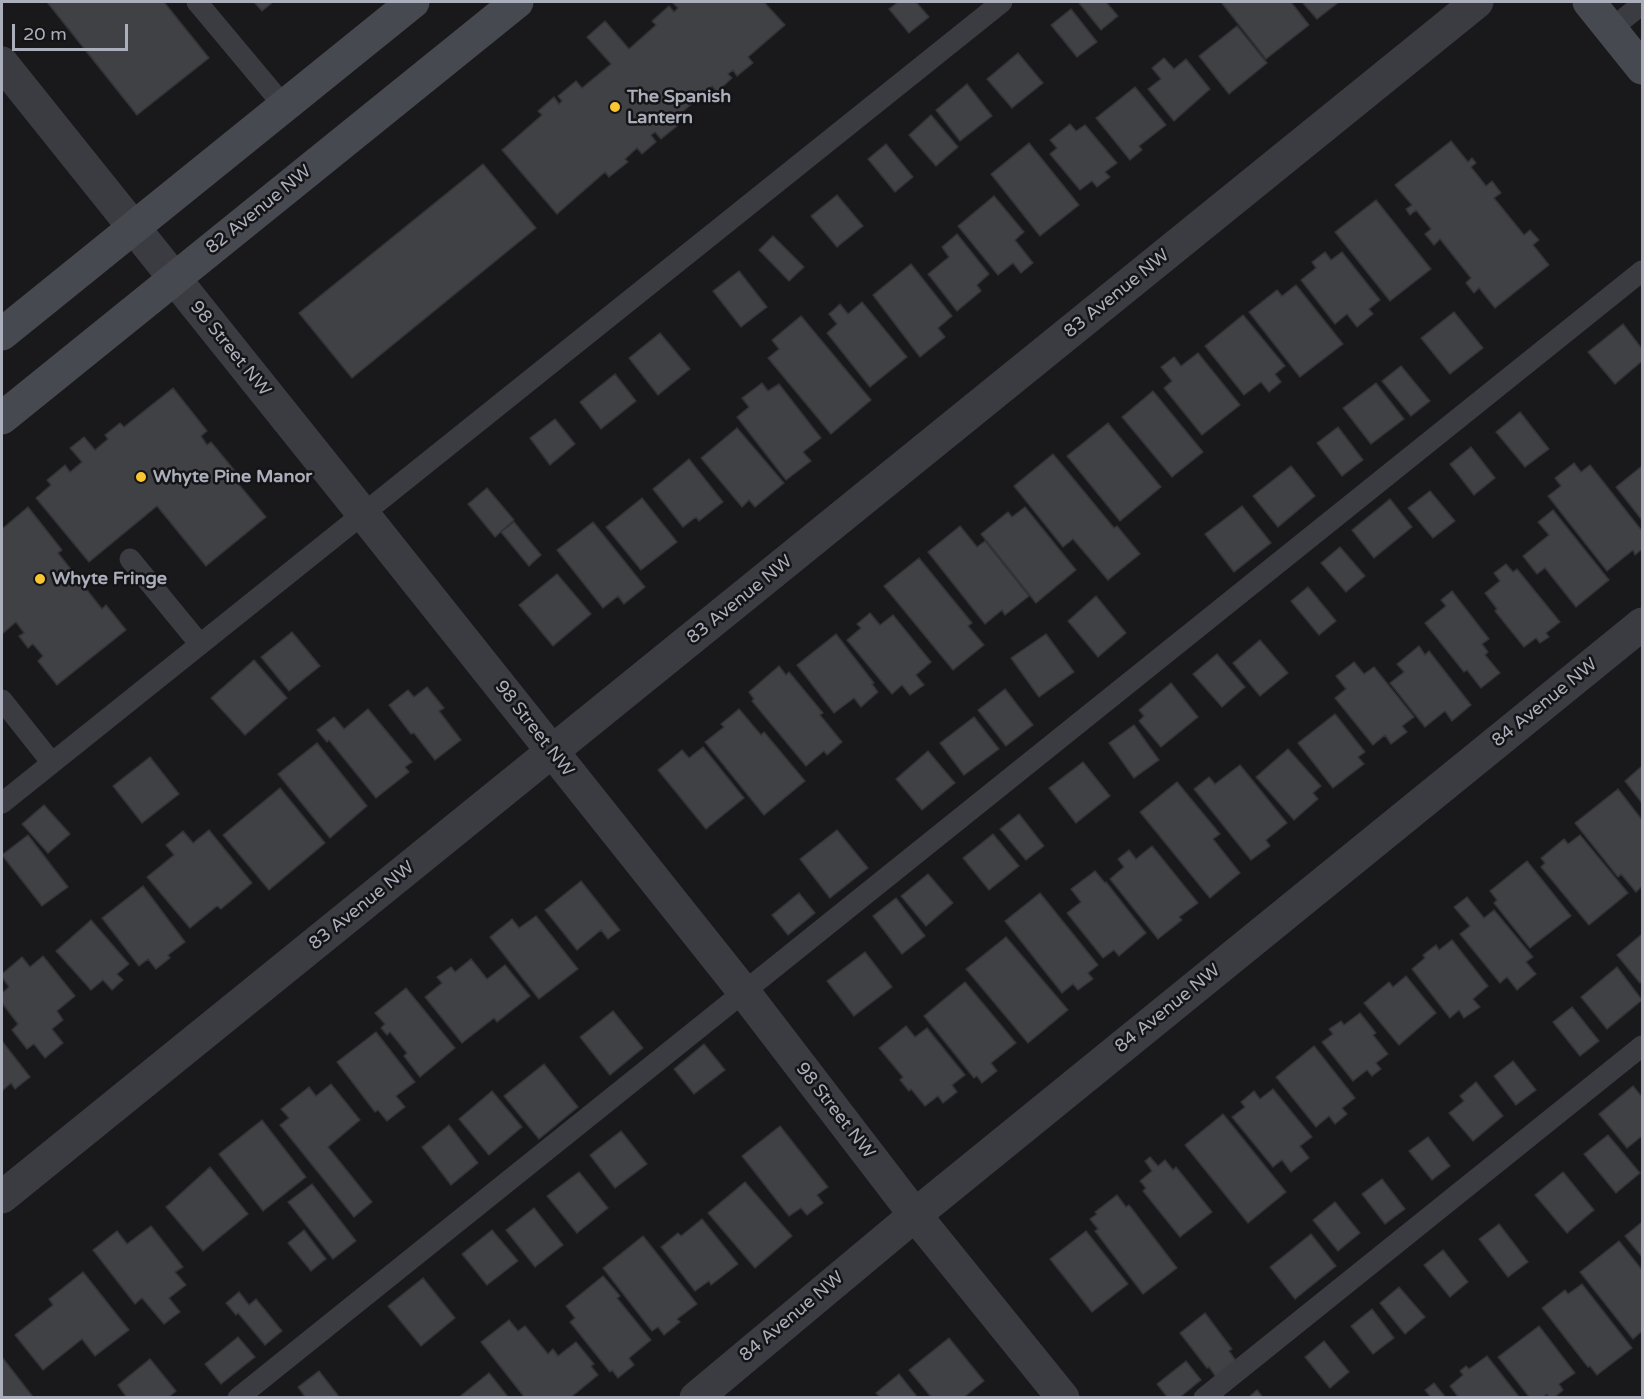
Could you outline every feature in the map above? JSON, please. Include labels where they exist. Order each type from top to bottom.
[{"type":"main road","points":[[2,334],[413,2]]},
{"type":"main road","name":"82 Avenue NW","points":[[2,418],[517,2]]},
{"type":"main road","points":[[1589,2],[1642,68]]},
{"type":"street","name":"83 Avenue NW","points":[[2,1197],[1477,2]]},
{"type":"street","name":"98 Street NW","points":[[2,63],[744,993],[915,1215],[1063,1398]]},
{"type":"street","name":"84 Avenue NW","points":[[696,1398],[915,1215],[1642,624]]},
{"type":"lane","points":[[197,2],[284,106]]},
{"type":"lane","points":[[2,803],[1002,2]]},
{"type":"lane","points":[[1611,29],[1642,4]]},
{"type":"lane","points":[[238,1398],[1642,271]]},
{"type":"lane","points":[[130,559],[199,643]]},
{"type":"lane","points":[[2,700],[52,763]]},
{"type":"lane","points":[[1204,1398],[1642,1046]]},
{"type":"building","points":[[47,2],[164,2],[209,58],[137,115]]},
{"type":"building","points":[[254,2],[273,2],[262,11]]},
{"type":"building","name":"The Spanish Lantern","points":[[764,2],[785,25],[748,57],[753,63],[737,76],[733,70],[728,74],[732,78],[717,92],[712,86],[672,121],[677,126],[661,139],[655,132],[651,135],[656,142],[642,154],[637,148],[625,159],[628,162],[609,177],[605,172],[557,214],[502,150],[542,115],[538,111],[554,97],[559,104],[562,101],[558,96],[576,81],[582,88],[611,64],[587,37],[605,21],[629,49],[656,25],[652,21],[669,6],[674,12],[678,8],[673,3]]},
{"type":"building","points":[[898,2],[916,2],[929,17],[909,33],[889,9]]},
{"type":"building","points":[[1106,2],[1118,16],[1101,30],[1079,3]]},
{"type":"building","points":[[1221,2],[1291,2],[1309,25],[1266,59]]},
{"type":"building","points":[[1302,2],[1339,2],[1317,19]]},
{"type":"building","points":[[1071,9],[1097,42],[1077,57],[1051,25]]},
{"type":"building","points":[[1237,26],[1267,63],[1229,94],[1199,56]]},
{"type":"building","points":[[1018,53],[1043,83],[1012,108],[987,79]]},
{"type":"building","points":[[1164,58],[1174,69],[1186,59],[1210,89],[1174,121],[1148,89],[1161,79],[1152,68]]},
{"type":"building","points":[[967,84],[992,116],[960,141],[936,110]]},
{"type":"building","points":[[1135,87],[1166,125],[1139,146],[1142,150],[1130,160],[1096,118]]},
{"type":"building","points":[[931,115],[958,147],[936,166],[909,135]]},
{"type":"building","points":[[1070,124],[1076,131],[1085,125],[1117,163],[1105,172],[1110,177],[1097,187],[1092,181],[1080,190],[1050,154],[1057,148],[1050,140]]},
{"type":"building","points":[[1451,141],[1468,162],[1472,158],[1476,163],[1471,167],[1486,186],[1492,181],[1501,193],[1494,198],[1524,235],[1530,230],[1539,240],[1533,245],[1549,265],[1495,308],[1479,288],[1474,293],[1466,283],[1471,278],[1440,239],[1434,245],[1425,234],[1431,229],[1416,210],[1410,215],[1406,209],[1412,205],[1395,185]]},
{"type":"building","points":[[1029,143],[1079,205],[1040,236],[991,174]]},
{"type":"building","points":[[886,144],[913,177],[895,192],[868,159]]},
{"type":"building","points":[[483,164],[536,228],[352,378],[299,313]]},
{"type":"building","points":[[837,195],[863,226],[837,247],[811,216]]},
{"type":"building","points":[[994,196],[1024,232],[1015,240],[1033,263],[1021,273],[1013,263],[998,275],[958,226]]},
{"type":"building","points":[[1376,200],[1431,269],[1390,301],[1335,232]]},
{"type":"building","points":[[957,234],[989,274],[977,285],[981,291],[957,311],[928,274],[949,257],[942,247]]},
{"type":"building","points":[[773,236],[804,267],[789,281],[759,250]]},
{"type":"building","points":[[1325,252],[1331,260],[1342,252],[1380,300],[1369,309],[1373,314],[1357,327],[1347,314],[1335,324],[1301,280],[1316,268],[1312,262]]},
{"type":"building","points":[[911,264],[952,316],[938,328],[945,337],[920,357],[873,295]]},
{"type":"building","points":[[739,271],[767,307],[741,327],[713,291]]},
{"type":"building","points":[[1296,285],[1343,344],[1300,377],[1249,312],[1277,290],[1282,296]]},
{"type":"building","points":[[862,302],[907,357],[870,387],[827,333],[837,324],[829,314],[840,304],[848,314]]},
{"type":"building","points":[[1454,312],[1483,348],[1450,374],[1421,338]]},
{"type":"building","points":[[1243,315],[1285,366],[1275,374],[1281,382],[1269,392],[1261,382],[1244,395],[1205,346]]},
{"type":"building","points":[[801,316],[871,400],[831,434],[768,358],[779,349],[772,340]]},
{"type":"building","points":[[1623,324],[1642,349],[1642,361],[1615,384],[1588,352]]},
{"type":"building","points":[[660,333],[690,369],[658,395],[629,358]]},
{"type":"building","points":[[1198,353],[1240,405],[1202,435],[1164,388],[1172,381],[1161,367],[1174,357],[1181,366]]},
{"type":"building","points":[[1401,366],[1430,401],[1411,416],[1382,381]]},
{"type":"building","points":[[615,374],[636,401],[601,429],[580,402]]},
{"type":"building","points":[[762,383],[768,391],[779,384],[821,438],[803,452],[811,461],[786,480],[737,417],[749,407],[742,398]]},
{"type":"building","points":[[1376,383],[1404,419],[1371,444],[1343,408]]},
{"type":"building","name":"Whyte Pine Manor","points":[[173,388],[207,431],[201,436],[207,445],[211,442],[235,471],[231,475],[266,517],[206,566],[157,506],[89,562],[36,498],[51,485],[47,480],[65,465],[70,472],[82,462],[70,448],[84,437],[95,450],[108,439],[105,435],[120,423],[124,427]]},
{"type":"building","points":[[1153,391],[1203,452],[1172,477],[1122,417]]},
{"type":"building","points":[[1520,412],[1549,449],[1525,467],[1496,432]]},
{"type":"building","points":[[555,419],[575,444],[550,465],[530,438]]},
{"type":"building","points":[[1108,423],[1161,487],[1120,521],[1067,456]]},
{"type":"building","points":[[1338,427],[1363,460],[1342,476],[1317,443]]},
{"type":"building","points":[[737,428],[784,483],[755,507],[749,500],[742,507],[701,458]]},
{"type":"building","points":[[1471,447],[1495,478],[1474,495],[1450,464]]},
{"type":"building","points":[[1053,454],[1114,528],[1117,526],[1140,554],[1108,580],[1073,539],[1063,547],[1014,486]]},
{"type":"building","points":[[689,459],[723,502],[699,521],[696,517],[683,527],[653,489]]},
{"type":"building","points":[[1574,463],[1581,472],[1590,465],[1642,531],[1642,549],[1635,555],[1633,550],[1607,571],[1548,496],[1561,486],[1555,478]]},
{"type":"building","points":[[1291,466],[1315,496],[1278,527],[1253,496]]},
{"type":"building","points":[[1642,466],[1642,520],[1616,487]]},
{"type":"building","points":[[487,488],[514,520],[495,537],[468,504]]},
{"type":"building","points":[[1430,491],[1455,521],[1433,538],[1408,508]]},
{"type":"building","points":[[642,498],[677,542],[641,570],[606,527]]},
{"type":"building","points":[[1390,499],[1412,527],[1374,558],[1352,530]]},
{"type":"building","points":[[1242,506],[1271,543],[1234,572],[1205,534]]},
{"type":"building","name":"Whyte Fringe","points":[[28,507],[62,550],[58,553],[102,609],[106,605],[126,630],[57,685],[38,661],[43,656],[33,644],[28,648],[19,636],[24,633],[16,622],[2,634],[2,529]]},
{"type":"building","points":[[1025,507],[1076,570],[1036,603],[981,534],[1008,512],[1012,517]]},
{"type":"building","points":[[1553,510],[1609,580],[1576,607],[1545,568],[1537,574],[1523,556],[1549,535],[1538,522]]},
{"type":"building","points":[[514,522],[541,555],[529,566],[501,532]]},
{"type":"building","points":[[593,522],[645,587],[624,604],[618,596],[603,608],[557,550]]},
{"type":"building","points":[[960,526],[977,547],[985,541],[1029,596],[1005,615],[1002,610],[985,624],[928,552]]},
{"type":"building","points":[[1340,547],[1365,576],[1346,592],[1321,563]]},
{"type":"building","points":[[919,558],[972,623],[968,626],[984,645],[953,670],[884,586]]},
{"type":"building","points":[[1506,564],[1513,572],[1517,569],[1560,622],[1546,633],[1549,637],[1540,643],[1536,638],[1524,647],[1495,611],[1497,609],[1485,593],[1500,581],[1494,573]]},
{"type":"building","points":[[557,574],[591,614],[553,646],[519,605]]},
{"type":"building","points":[[1308,587],[1336,621],[1319,635],[1291,601]]},
{"type":"building","points":[[1452,591],[1489,639],[1482,644],[1488,652],[1485,655],[1500,673],[1481,688],[1467,670],[1464,672],[1425,623],[1446,606],[1441,600]]},
{"type":"building","points":[[1096,596],[1126,633],[1098,657],[1068,621]]},
{"type":"building","points":[[870,613],[880,625],[893,615],[931,662],[916,675],[924,685],[910,695],[902,685],[892,694],[847,640],[861,628],[857,624]]},
{"type":"building","points":[[292,632],[320,666],[289,691],[261,657]]},
{"type":"building","points":[[836,634],[874,683],[872,684],[878,692],[861,707],[854,698],[834,713],[797,665]]},
{"type":"building","points":[[1046,634],[1074,672],[1039,697],[1011,658]]},
{"type":"building","points":[[1260,640],[1288,673],[1260,696],[1233,663]]},
{"type":"building","points":[[1419,646],[1425,655],[1429,651],[1471,705],[1452,721],[1445,711],[1425,727],[1390,683],[1404,672],[1397,664]]},
{"type":"building","points":[[1217,654],[1245,687],[1222,707],[1193,674]]},
{"type":"building","points":[[254,660],[287,698],[245,735],[211,698]]},
{"type":"building","points":[[1354,662],[1364,674],[1374,667],[1414,717],[1402,726],[1407,732],[1391,744],[1385,735],[1373,745],[1335,698],[1346,689],[1336,676]]},
{"type":"building","points":[[779,666],[786,675],[789,672],[823,713],[820,715],[842,742],[827,755],[824,751],[806,766],[752,701],[754,699],[749,692]]},
{"type":"building","points":[[1171,683],[1198,717],[1161,747],[1139,721],[1144,716],[1139,710]]},
{"type":"building","points":[[427,687],[444,708],[439,711],[461,740],[435,760],[389,705],[408,690],[414,697]]},
{"type":"building","points":[[1005,689],[1033,725],[1006,746],[978,710]]},
{"type":"building","points":[[368,709],[412,762],[405,767],[409,772],[376,798],[329,740],[327,742],[317,730],[334,717],[344,729]]},
{"type":"building","points":[[739,709],[761,735],[764,732],[805,781],[764,815],[705,742],[724,727],[721,724]]},
{"type":"building","points":[[1335,714],[1365,752],[1358,757],[1364,764],[1333,788],[1298,743]]},
{"type":"building","points":[[974,717],[999,749],[964,775],[940,743]]},
{"type":"building","points":[[1134,725],[1159,760],[1134,778],[1109,743]]},
{"type":"building","points":[[317,743],[367,806],[330,838],[278,774]]},
{"type":"building","points":[[703,747],[744,798],[706,829],[658,770],[682,750],[689,758]]},
{"type":"building","points":[[1288,749],[1321,786],[1313,793],[1318,799],[1294,820],[1256,777]]},
{"type":"building","points":[[928,751],[955,783],[922,810],[896,779]]},
{"type":"building","points":[[150,757],[179,794],[142,823],[113,786]]},
{"type":"building","points":[[1083,762],[1110,796],[1076,823],[1049,788]]},
{"type":"building","points":[[1240,765],[1287,823],[1266,840],[1270,846],[1251,860],[1194,789],[1209,777],[1215,784]]},
{"type":"building","points":[[1642,766],[1642,803],[1625,781]]},
{"type":"building","points":[[1177,782],[1220,834],[1213,839],[1240,873],[1210,898],[1140,812]]},
{"type":"building","points":[[280,788],[325,843],[269,890],[223,835]]},
{"type":"building","points":[[1618,789],[1642,820],[1642,886],[1636,892],[1621,874],[1618,877],[1575,823]]},
{"type":"building","points":[[44,805],[70,834],[48,853],[22,824]]},
{"type":"building","points":[[1019,814],[1044,846],[1026,860],[1000,829]]},
{"type":"building","points":[[209,830],[252,883],[221,909],[217,906],[190,928],[147,877],[174,855],[166,845],[183,831],[193,843]]},
{"type":"building","points":[[837,830],[868,868],[830,898],[800,859]]},
{"type":"building","points":[[993,834],[1019,866],[989,890],[963,858]]},
{"type":"building","points":[[28,835],[68,887],[42,906],[2,855]]},
{"type":"building","points":[[1580,835],[1628,893],[1589,925],[1541,867],[1545,863],[1541,858],[1564,839],[1568,844]]},
{"type":"building","points":[[1152,846],[1198,903],[1179,917],[1182,920],[1158,939],[1110,879],[1124,867],[1118,859],[1129,850],[1136,859]]},
{"type":"building","points":[[1527,861],[1571,916],[1530,948],[1494,903],[1497,900],[1490,891]]},
{"type":"building","points":[[1095,871],[1146,933],[1119,956],[1114,950],[1103,958],[1067,913],[1081,902],[1071,889]]},
{"type":"building","points":[[928,874],[953,903],[926,926],[901,896]]},
{"type":"building","points":[[581,881],[620,930],[608,939],[601,930],[577,950],[545,910]]},
{"type":"building","points":[[143,886],[185,942],[168,955],[170,958],[156,969],[148,959],[139,966],[102,918]]},
{"type":"building","points":[[799,893],[815,913],[788,935],[772,915]]},
{"type":"building","points":[[1040,893],[1098,965],[1088,973],[1093,979],[1078,990],[1073,984],[1062,993],[1005,921]]},
{"type":"building","points":[[1467,897],[1484,918],[1494,910],[1533,957],[1526,962],[1536,974],[1517,990],[1507,977],[1500,983],[1460,934],[1470,926],[1454,907]]},
{"type":"building","points":[[896,898],[925,936],[902,954],[873,916]]},
{"type":"building","points":[[536,916],[578,969],[539,999],[490,937],[512,919],[519,928]]},
{"type":"building","points":[[91,920],[129,964],[117,974],[123,980],[112,990],[103,980],[91,990],[56,951]]},
{"type":"building","points":[[1642,934],[1642,981],[1640,983],[1617,955]]},
{"type":"building","points":[[1006,937],[1068,1010],[1028,1043],[966,969]]},
{"type":"building","points":[[1452,940],[1488,986],[1473,999],[1480,1007],[1464,1018],[1459,1010],[1450,1018],[1412,969],[1425,958],[1423,955],[1436,945],[1439,950]]},
{"type":"building","points":[[865,952],[892,987],[854,1016],[827,981]]},
{"type":"building","points":[[43,956],[75,996],[57,1011],[63,1020],[52,1029],[63,1043],[45,1058],[34,1044],[27,1049],[12,1030],[18,1024],[2,1003],[2,993],[9,987],[2,974],[22,957],[30,967]]},
{"type":"building","points":[[471,959],[487,979],[505,965],[530,996],[497,1022],[494,1018],[462,1043],[425,997],[442,983],[437,977],[451,967],[455,972]]},
{"type":"building","points":[[1617,967],[1642,1000],[1607,1029],[1581,997]]},
{"type":"building","points":[[1406,976],[1436,1013],[1399,1045],[1364,1003],[1389,982],[1393,987]]},
{"type":"building","points":[[965,982],[1016,1043],[991,1063],[997,1071],[982,1083],[977,1076],[974,1078],[924,1016]]},
{"type":"building","points":[[406,988],[455,1048],[420,1077],[404,1056],[407,1053],[390,1032],[387,1035],[381,1028],[385,1024],[375,1013]]},
{"type":"building","points":[[1572,1007],[1599,1041],[1580,1056],[1553,1022]]},
{"type":"building","points":[[613,1011],[643,1048],[610,1075],[580,1037]]},
{"type":"building","points":[[1360,1013],[1376,1033],[1373,1035],[1388,1054],[1376,1063],[1381,1069],[1372,1076],[1367,1070],[1353,1081],[1322,1042],[1333,1034],[1329,1029],[1341,1021],[1344,1025]]},
{"type":"building","points":[[906,1026],[915,1037],[927,1028],[965,1075],[952,1085],[957,1092],[943,1103],[938,1096],[925,1106],[900,1080],[903,1077],[879,1048]]},
{"type":"building","points":[[376,1032],[415,1082],[396,1096],[405,1107],[387,1121],[378,1110],[375,1112],[337,1062]]},
{"type":"building","points":[[2,1041],[30,1077],[15,1089],[11,1083],[2,1091]]},
{"type":"building","points":[[704,1044],[725,1070],[694,1094],[674,1069]]},
{"type":"building","points":[[1314,1046],[1355,1098],[1342,1108],[1347,1114],[1335,1124],[1329,1116],[1316,1127],[1276,1077]]},
{"type":"building","points":[[1513,1061],[1536,1090],[1516,1105],[1494,1076]]},
{"type":"building","points":[[544,1064],[578,1107],[539,1139],[504,1096]]},
{"type":"building","points":[[1476,1082],[1503,1116],[1473,1141],[1449,1113],[1464,1101],[1460,1096]]},
{"type":"building","points":[[331,1084],[360,1120],[328,1147],[372,1202],[354,1217],[280,1125],[289,1118],[281,1109],[309,1087],[316,1096]]},
{"type":"building","points":[[1633,1086],[1642,1097],[1642,1136],[1627,1148],[1599,1114]]},
{"type":"building","points":[[1273,1089],[1312,1137],[1300,1146],[1309,1158],[1291,1172],[1282,1160],[1273,1167],[1232,1117],[1245,1107],[1241,1102],[1254,1091],[1260,1099]]},
{"type":"building","points":[[492,1091],[522,1127],[489,1155],[459,1119]]},
{"type":"building","points":[[1223,1114],[1286,1192],[1248,1223],[1185,1145]]},
{"type":"building","points":[[262,1120],[306,1177],[263,1211],[219,1154]]},
{"type":"building","points":[[449,1125],[478,1163],[451,1185],[422,1147]]},
{"type":"building","points":[[780,1126],[828,1187],[817,1195],[823,1203],[807,1215],[801,1208],[789,1216],[742,1156]]},
{"type":"building","points":[[621,1131],[647,1164],[615,1188],[590,1155]]},
{"type":"building","points":[[1608,1135],[1640,1173],[1616,1193],[1584,1154]]},
{"type":"building","points":[[1428,1137],[1450,1166],[1432,1180],[1409,1151]]},
{"type":"building","points":[[1150,1157],[1158,1166],[1165,1160],[1173,1170],[1176,1167],[1212,1212],[1180,1237],[1143,1191],[1146,1188],[1140,1181],[1152,1171],[1145,1161]]},
{"type":"building","points":[[210,1167],[248,1214],[203,1251],[166,1207]]},
{"type":"building","points":[[579,1172],[608,1208],[577,1233],[547,1196]]},
{"type":"building","points":[[1563,1172],[1594,1210],[1567,1233],[1535,1195]]},
{"type":"building","points":[[1382,1179],[1405,1209],[1385,1224],[1362,1194]]},
{"type":"building","points":[[745,1182],[792,1236],[755,1268],[708,1213]]},
{"type":"building","points":[[312,1184],[356,1241],[333,1259],[288,1202]]},
{"type":"building","points":[[1117,1195],[1126,1207],[1129,1205],[1177,1268],[1143,1294],[1095,1231],[1098,1229],[1090,1219],[1097,1214],[1095,1212]]},
{"type":"building","points":[[1335,1202],[1360,1233],[1338,1251],[1313,1220]]},
{"type":"building","points":[[534,1208],[563,1245],[535,1267],[506,1230]]},
{"type":"building","points":[[702,1219],[738,1264],[711,1285],[709,1281],[695,1291],[661,1247],[678,1233],[681,1236]]},
{"type":"building","points":[[1642,1222],[1642,1257],[1625,1236]]},
{"type":"building","points":[[1499,1224],[1528,1262],[1508,1277],[1479,1239]]},
{"type":"building","points":[[151,1226],[183,1267],[175,1272],[186,1285],[169,1298],[180,1312],[164,1324],[142,1298],[135,1304],[93,1250],[117,1231],[127,1244]]},
{"type":"building","points":[[304,1230],[326,1259],[311,1271],[288,1243]]},
{"type":"building","points":[[492,1230],[518,1261],[487,1285],[462,1254]]},
{"type":"building","points":[[1086,1231],[1128,1284],[1092,1312],[1050,1259]]},
{"type":"building","points":[[1311,1234],[1336,1266],[1295,1299],[1270,1267]]},
{"type":"building","points":[[643,1236],[697,1304],[677,1319],[680,1322],[664,1335],[658,1327],[652,1331],[603,1268]]},
{"type":"building","points":[[1619,1241],[1642,1270],[1642,1331],[1633,1339],[1580,1272]]},
{"type":"building","points":[[1443,1250],[1468,1282],[1450,1297],[1424,1265]]},
{"type":"building","points":[[83,1272],[129,1330],[95,1356],[82,1339],[43,1370],[15,1335],[53,1305],[49,1299]]},
{"type":"building","points":[[603,1276],[620,1296],[617,1298],[651,1340],[629,1358],[634,1365],[618,1378],[612,1370],[610,1372],[570,1322],[575,1318],[566,1306]]},
{"type":"building","points":[[423,1278],[455,1318],[421,1346],[388,1306]]},
{"type":"building","points":[[1582,1284],[1632,1348],[1597,1375],[1590,1366],[1588,1367],[1542,1308],[1565,1290],[1568,1294]]},
{"type":"building","points":[[1399,1287],[1425,1317],[1405,1334],[1380,1303]]},
{"type":"building","points":[[239,1292],[249,1305],[256,1299],[282,1331],[265,1345],[238,1313],[236,1315],[226,1303]]},
{"type":"building","points":[[1372,1309],[1394,1338],[1373,1354],[1351,1326]]},
{"type":"building","points":[[1205,1313],[1232,1349],[1229,1351],[1236,1361],[1216,1377],[1180,1333]]},
{"type":"building","points":[[509,1320],[518,1331],[525,1326],[548,1354],[553,1349],[558,1356],[576,1342],[594,1364],[591,1366],[598,1375],[570,1398],[525,1398],[481,1342]]},
{"type":"building","points":[[1539,1326],[1575,1373],[1559,1384],[1563,1390],[1554,1398],[1549,1398],[1547,1394],[1542,1398],[1530,1398],[1498,1357]]},
{"type":"building","points":[[238,1337],[255,1357],[221,1384],[205,1364]]},
{"type":"building","points":[[949,1338],[984,1381],[963,1398],[932,1398],[909,1370]]},
{"type":"building","points":[[1324,1341],[1349,1372],[1330,1388],[1305,1357]]},
{"type":"building","points":[[1487,1356],[1520,1398],[1459,1398],[1450,1386],[1463,1375],[1460,1371],[1466,1366],[1469,1369]]},
{"type":"building","points":[[2,1357],[33,1397],[32,1398],[2,1398]]},
{"type":"building","points":[[150,1359],[176,1391],[168,1398],[127,1398],[118,1385]]},
{"type":"building","points":[[1186,1361],[1201,1380],[1179,1398],[1168,1398],[1157,1384]]},
{"type":"building","points":[[319,1371],[340,1398],[306,1398],[298,1387]]},
{"type":"building","points":[[489,1373],[509,1398],[458,1398]]},
{"type":"building","points":[[899,1374],[918,1398],[881,1398],[876,1393]]},
{"type":"building","points":[[1434,1383],[1446,1398],[1428,1398],[1430,1396],[1425,1390]]},
{"type":"building","points":[[1257,1390],[1263,1398],[1248,1398]]},
{"type":"place","name":"The Spanish Lantern","points":[[615,107]]},
{"type":"place","name":"Whyte Pine Manor","points":[[141,477]]},
{"type":"place","name":"Whyte Fringe","points":[[40,579]]}]
